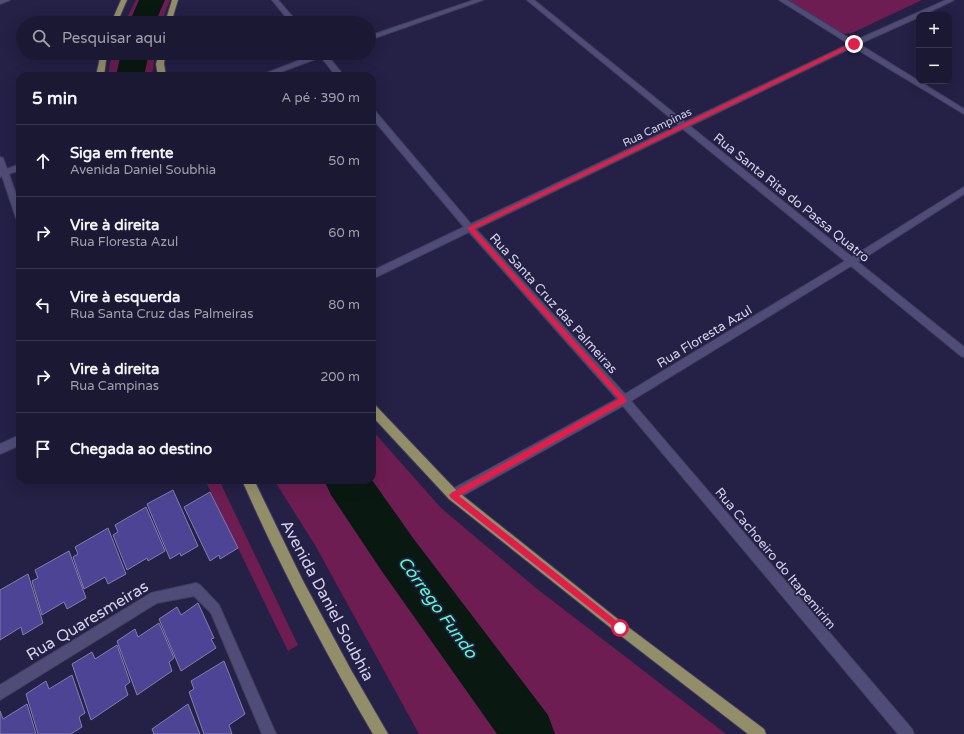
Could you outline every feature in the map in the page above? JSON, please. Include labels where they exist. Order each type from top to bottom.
[{"type":"main road","points":[[117,16],[124,0]]},
{"type":"main road","points":[[170,16],[175,0]]},
{"type":"main road","points":[[101,72],[103,60]]},
{"type":"main road","points":[[161,60],[161,72]]},
{"type":"main road","points":[[376,413],[453,495],[620,628],[759,734]]},
{"type":"main road","name":"Avenida Daniel Soubhia","points":[[250,484],[298,583],[346,675],[381,734]]},
{"type":"street","points":[[0,2],[7,0]]},
{"type":"street","points":[[275,0],[289,16]]},
{"type":"street","points":[[376,36],[480,0]]},
{"type":"street","name":"Rua Santa Rita do Passa Quatro","points":[[530,0],[964,353]]},
{"type":"street","points":[[782,0],[964,112]]},
{"type":"street","name":"Rua Campinas","points":[[376,272],[685,126],[854,44],[952,0]]},
{"type":"street","points":[[273,72],[305,60]]},
{"type":"street","points":[[328,60],[337,72]]},
{"type":"street","name":"Rua Santa Cruz das Palmeiras","points":[[376,118],[470,228],[624,400]]},
{"type":"street","points":[[0,160],[2,174],[16,208]]},
{"type":"street","points":[[2,174],[16,169]]},
{"type":"street","name":"Rua Floresta Azul","points":[[453,495],[624,400],[851,262],[964,190]]},
{"type":"street","name":"Rua Cachoeiro do Itapemirim","points":[[624,400],[907,734]]},
{"type":"street","points":[[0,449],[16,442]]},
{"type":"street","name":"Rua Quaresmeiras","points":[[0,693],[155,597],[196,589],[215,608],[269,734]]},
{"type":"shaded area","points":[[136,0],[170,0],[164,16],[128,16]]},
{"type":"shaded area","points":[[782,0],[922,0],[852,33],[842,34]]},
{"type":"shaded area","points":[[111,60],[154,60],[153,72],[109,72]]},
{"type":"shaded area","points":[[376,435],[441,508],[536,588],[726,734],[419,734],[315,545],[277,484],[376,484]]},
{"type":"shaded area","points":[[207,484],[221,484],[298,645],[288,651]]},
{"type":"building","points":[[173,490],[198,546],[181,556],[180,553],[170,559],[147,504]]},
{"type":"building","points":[[210,492],[238,548],[220,559],[219,555],[210,561],[184,507]]},
{"type":"building","points":[[146,507],[165,551],[148,561],[147,558],[127,570],[113,535],[118,532],[115,525]]},
{"type":"building","points":[[108,528],[126,574],[108,584],[105,577],[84,589],[73,557],[78,554],[75,547]]},
{"type":"building","points":[[69,551],[86,598],[67,609],[64,602],[42,615],[32,581],[38,578],[35,570]]},
{"type":"building","points":[[28,574],[43,623],[23,635],[21,627],[0,640],[0,590]]},
{"type":"building","points":[[198,603],[214,638],[211,639],[216,648],[181,671],[159,619],[177,607],[181,615]]},
{"type":"building","points":[[159,623],[174,658],[169,662],[172,671],[137,695],[117,641],[135,629],[138,637]]},
{"type":"building","points":[[117,645],[130,682],[125,686],[128,695],[91,720],[72,664],[92,652],[95,659]]},
{"type":"building","points":[[224,661],[245,714],[229,725],[232,734],[204,734],[189,692],[194,689],[191,681]]},
{"type":"building","points":[[72,675],[85,713],[79,717],[82,727],[71,734],[38,734],[26,694],[46,681],[49,689]]},
{"type":"building","points":[[27,704],[36,734],[0,734],[0,711],[3,719]]},
{"type":"building","points":[[188,704],[200,734],[154,734],[152,729]]},
{"type":"waterway","name":"Córrego Fundo","points":[[145,16],[152,0]]},
{"type":"waterway","name":"Córrego Fundo","points":[[131,72],[133,60]]},
{"type":"waterway","name":"Córrego Fundo","points":[[349,484],[397,554],[529,734]]},
{"type":"route","points":[[620,628],[453,495],[624,400],[470,228],[854,44]]}]
